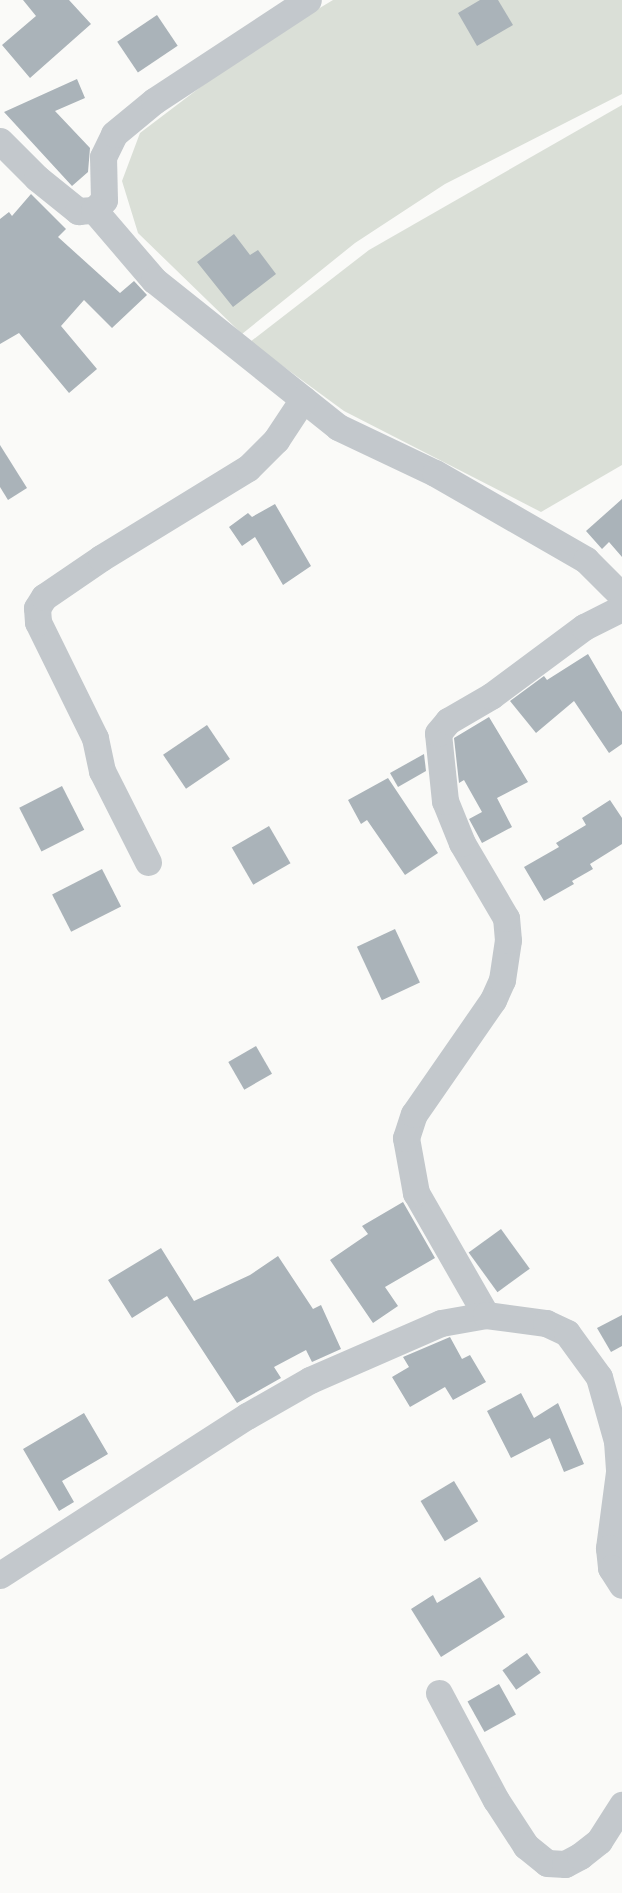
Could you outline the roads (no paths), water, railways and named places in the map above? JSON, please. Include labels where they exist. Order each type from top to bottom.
[{"type":"street","points":[[0,141],[37,178],[78,211],[94,210],[104,200],[104,157],[114,134],[154,100],[308,0]]},
{"type":"street","points":[[94,210],[154,280],[338,427],[435,473],[586,560],[622,596]]},
{"type":"street","points":[[148,862],[102,771],[95,738],[38,622],[37,608],[44,597],[101,558],[248,468],[276,440],[303,399]]},
{"type":"street","points":[[486,1315],[416,1193],[406,1138],[414,1114],[493,1000],[502,980],[508,940],[506,918],[462,843],[445,801],[438,733],[448,721],[491,696],[584,627],[622,608]]},
{"type":"street","points":[[0,1575],[248,1416],[310,1380],[441,1323],[486,1315],[546,1323],[567,1333],[599,1377],[617,1441],[619,1472],[609,1548],[611,1568],[622,1585]]},
{"type":"street","points":[[440,1693],[496,1800],[526,1846],[547,1863],[565,1864],[580,1856],[599,1841],[622,1805]]}]
